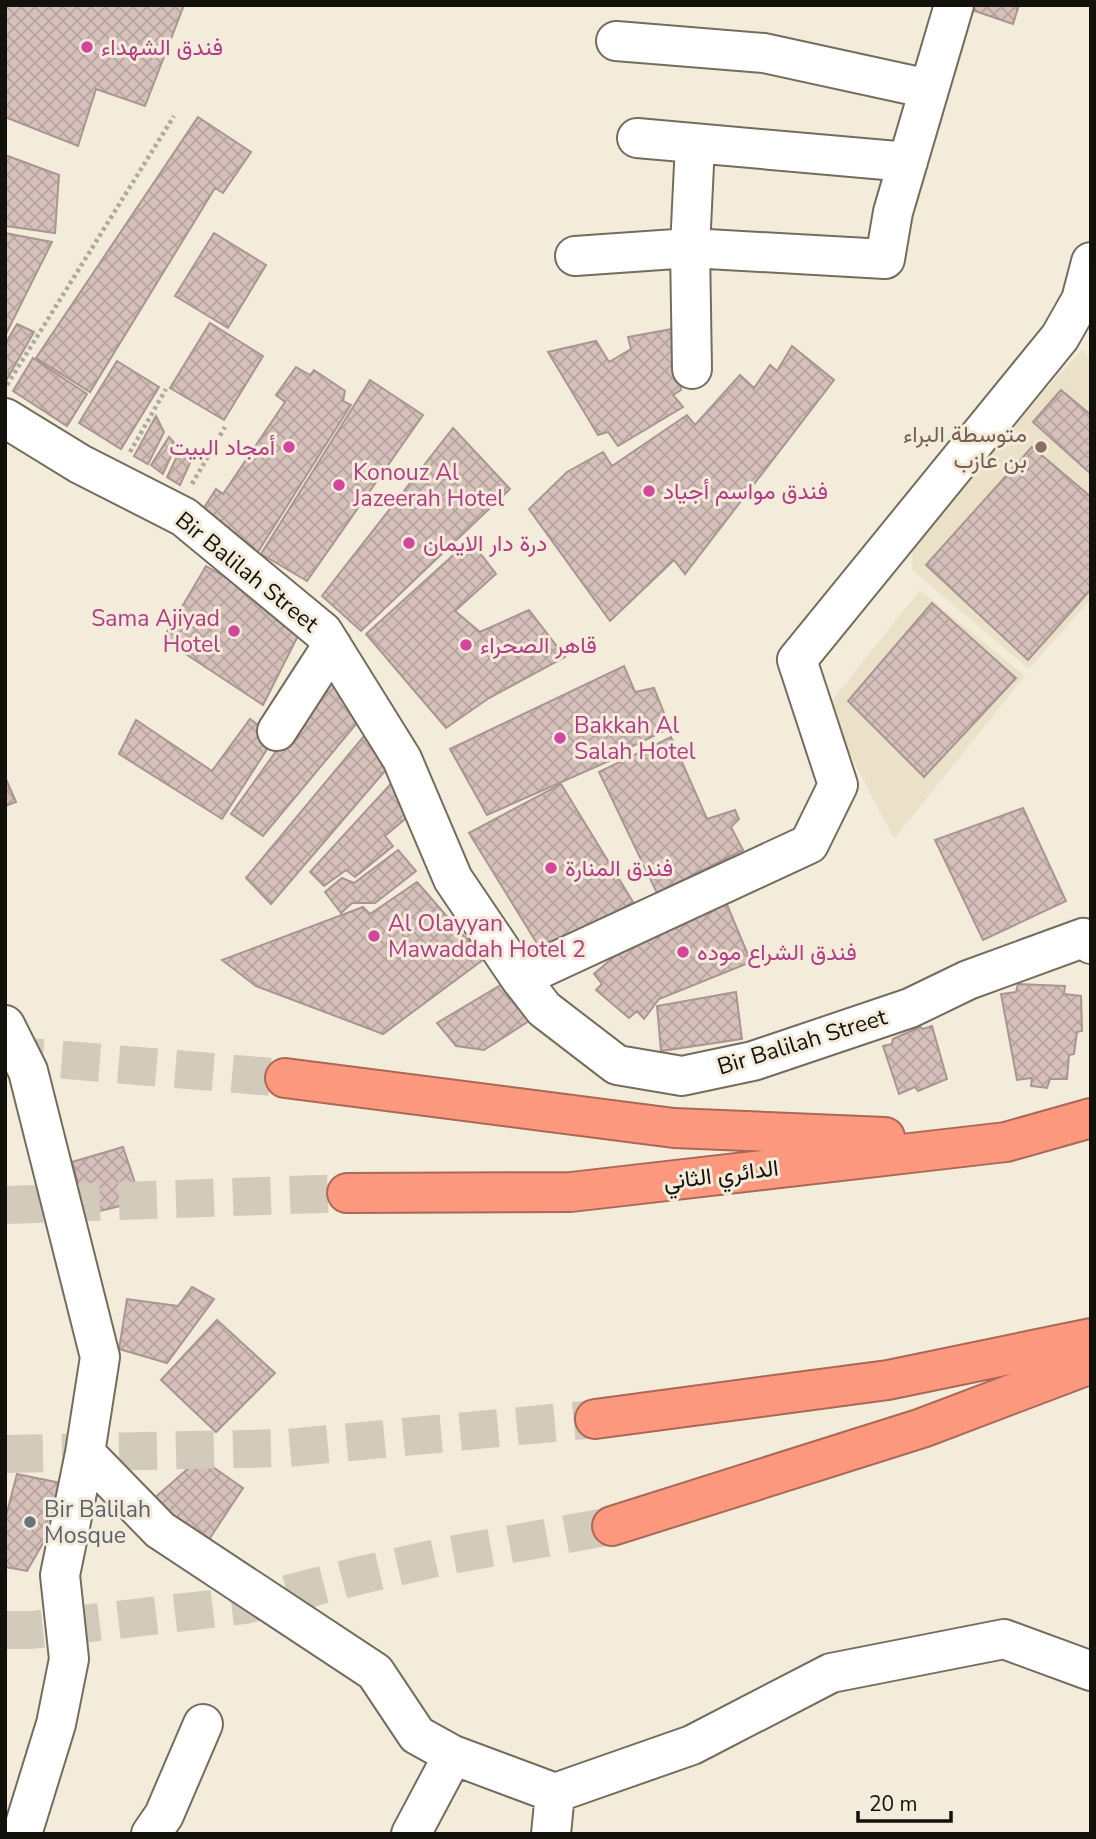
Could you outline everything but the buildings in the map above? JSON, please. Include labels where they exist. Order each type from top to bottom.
[{"type":"highway","points":[[285,1078],[674,1128],[1006,1142]]},
{"type":"highway","name":"الدائري الثاني","points":[[347,1193],[570,1192],[1006,1142],[1091,1118]]},
{"type":"highway","points":[[595,1419],[888,1380],[1091,1338]]},
{"type":"highway","points":[[612,1526],[922,1428],[1091,1364]]},
{"type":"street","points":[[575,256],[690,248],[885,258],[892,212],[954,5]]},
{"type":"street","points":[[616,41],[764,53],[929,89]]},
{"type":"street","points":[[637,138],[908,162]]},
{"type":"street","points":[[692,369],[690,248],[695,144]]},
{"type":"street","points":[[520,978],[809,844],[838,785],[797,660],[1060,337],[1088,285]]},
{"type":"street","name":"Bir Balilah Street","points":[[5,418],[80,464],[184,517],[323,632],[402,759],[453,879],[520,978],[544,1009],[617,1065],[682,1076],[753,1061],[910,1009],[968,979],[1041,952],[1083,938],[1091,944]]},
{"type":"street","points":[[277,731],[332,646]]},
{"type":"street","points":[[5,1025],[28,1071],[100,1357],[85,1453],[60,1575],[69,1659],[56,1724],[22,1834]]},
{"type":"street","points":[[85,1453],[160,1530],[374,1672],[417,1735],[453,1755],[555,1793],[692,1745],[831,1673],[1004,1639],[1091,1671]]},
{"type":"street","points":[[151,1834],[164,1815],[203,1724]]},
{"type":"street","points":[[411,1834],[453,1755]]},
{"type":"street","points":[[551,1834],[555,1793]]},
{"type":"path","points":[[5,388],[174,116]]},
{"type":"path","points":[[113,480],[166,389]]},
{"type":"path","points":[[175,513],[225,427]]},
{"type":"shaded area","name":"متوسطة البراء بن عازب","points":[[1083,349],[1091,362],[1091,599],[1029,669],[912,570],[913,531]]},
{"type":"shaded area","points":[[920,590],[1025,676],[894,839],[826,708]]},
{"type":"tunnel","points":[[5,1055],[285,1078]]},
{"type":"tunnel","points":[[5,1205],[347,1193]]},
{"type":"tunnel","points":[[5,1454],[287,1448],[595,1419]]},
{"type":"tunnel","points":[[5,1630],[31,1630],[245,1605],[445,1556],[612,1526]]},
{"type":"place","name":"فندق الشهداء","points":[[87,47]]},
{"type":"place","name":"أمجاد البيت","points":[[289,447]]},
{"type":"place","name":"متوسطة البراء بن عازب","points":[[1041,447]]},
{"type":"place","name":"Konouz Al Jazeerah Hotel","points":[[339,485]]},
{"type":"place","name":"فندق مواسم أجياد","points":[[649,491]]},
{"type":"place","name":"درة دار الايمان","points":[[409,543]]},
{"type":"place","name":"Sama Ajiyad Hotel","points":[[234,631]]},
{"type":"place","name":"قاهر الصحراء","points":[[466,645]]},
{"type":"place","name":"Bakkah Al Salah Hotel","points":[[560,738]]},
{"type":"place","name":"فندق المنارة","points":[[551,868]]},
{"type":"place","name":"Al Olayyan Mawaddah Hotel 2","points":[[374,936]]},
{"type":"place","name":"فندق الشراع موده","points":[[683,952]]},
{"type":"place","name":"Bir Balilah Mosque","points":[[30,1522]]}]
